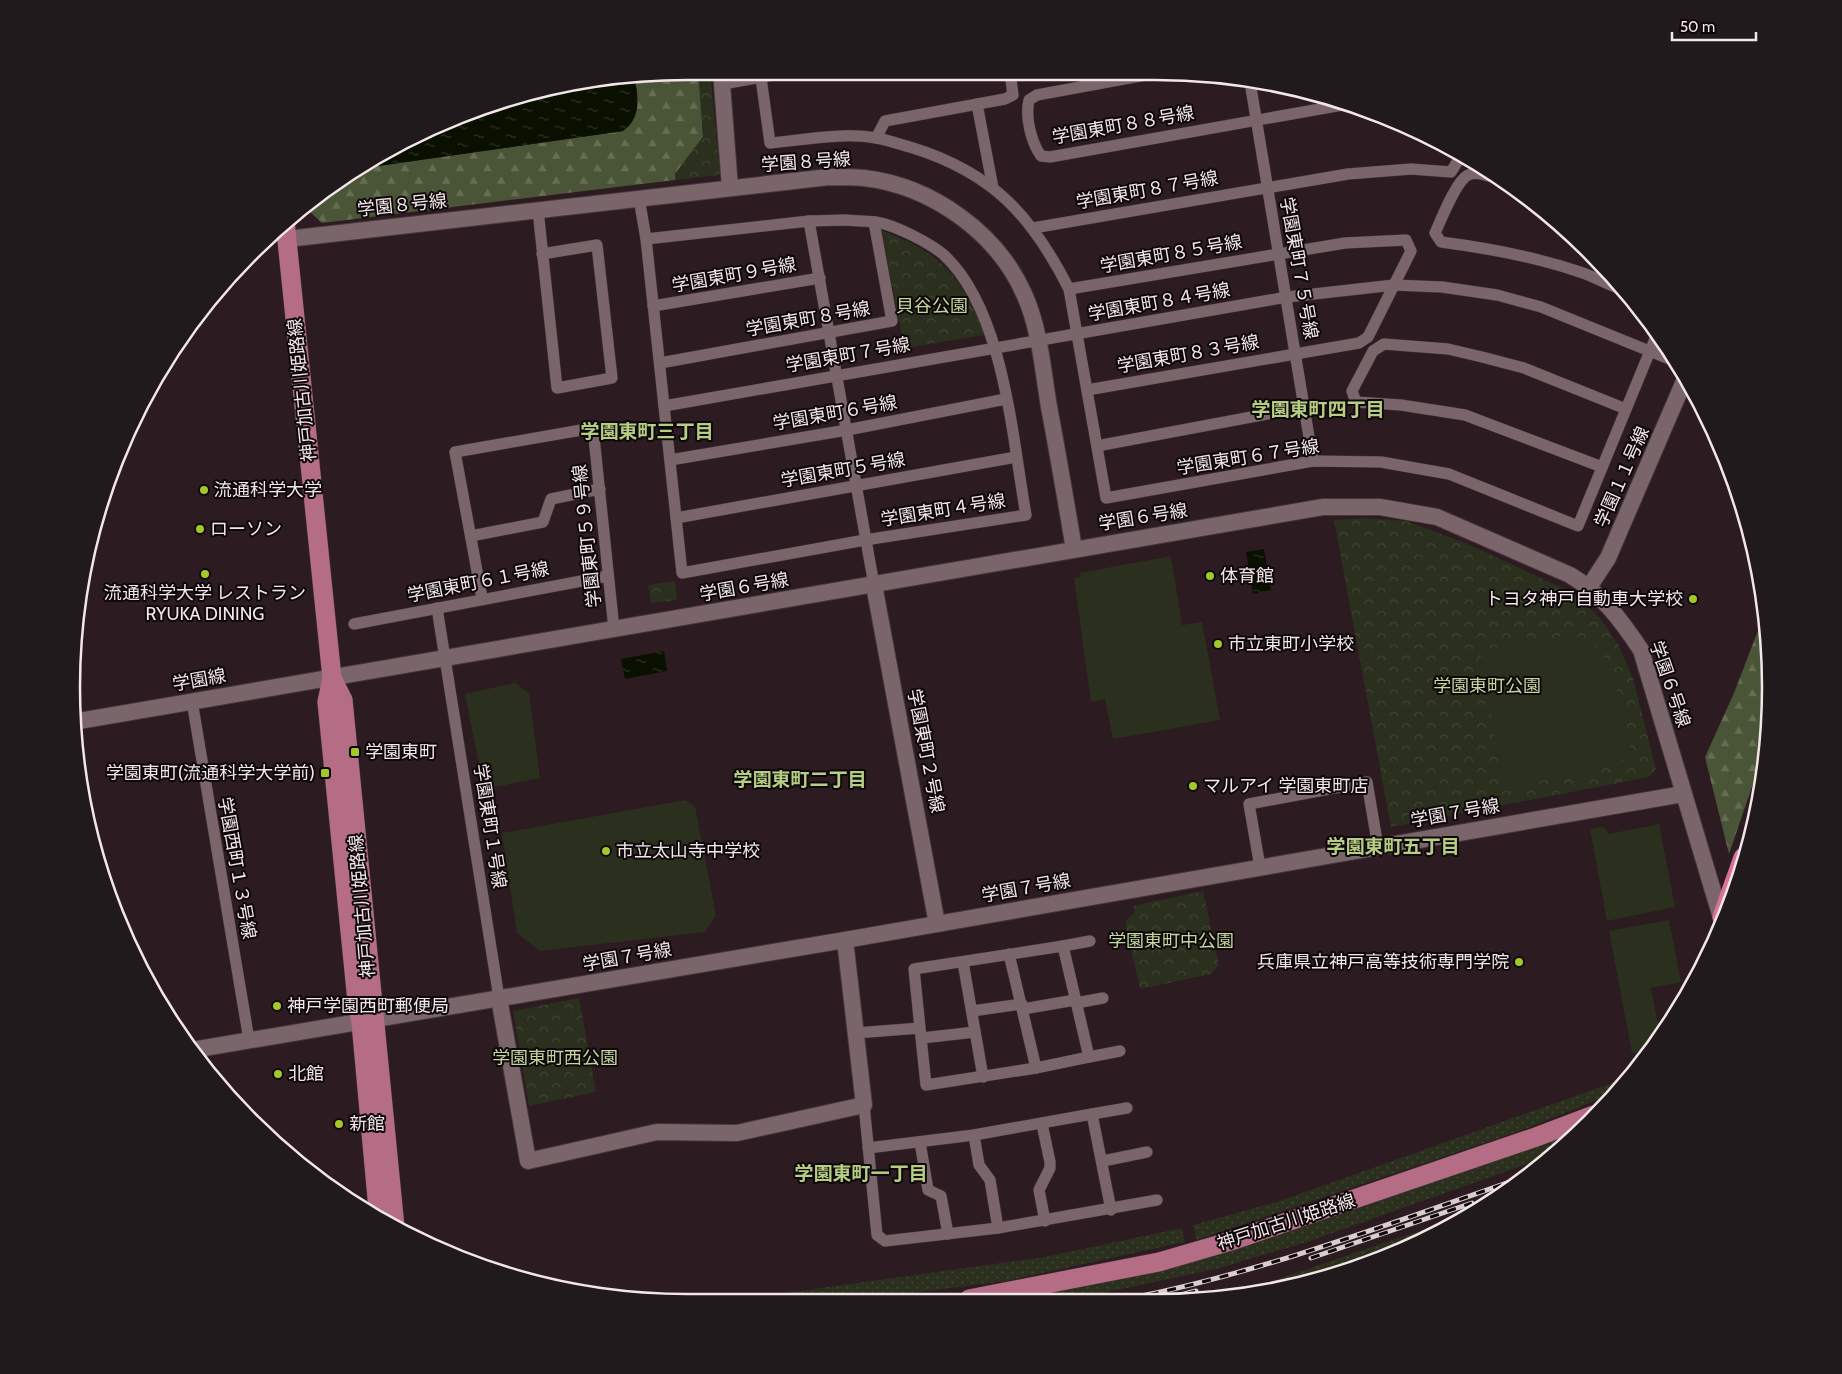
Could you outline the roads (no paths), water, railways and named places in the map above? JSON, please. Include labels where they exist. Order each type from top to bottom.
[{"type":"main road","name":"神戸加古川姫路線","points":[[286,232],[332,678],[343,700],[371,999],[368,1021],[378,1210]]},
{"type":"main road","name":"神戸加古川姫路線","points":[[368,1021],[393,1218]]},
{"type":"main road","name":"神戸加古川姫路線","points":[[995,1294],[1159,1262],[1231,1241],[1580,1120]]},
{"type":"street","points":[[722,80],[730,188]]},
{"type":"street","name":"学園東町６７号線","points":[[761,80],[770,143],[840,137],[876,138],[950,162],[974,173],[993,188],[1032,228],[1054,260],[1069,289],[1106,498],[1313,461],[1381,462],[1449,474],[1578,526],[1654,341]]},
{"type":"street","points":[[876,138],[885,121],[1005,99],[1014,95],[1011,80]]},
{"type":"street","name":"学園東町８８号線","points":[[1119,80],[1037,95],[1029,100],[1027,110],[1035,148],[1040,156],[1050,157],[1256,120]]},
{"type":"street","name":"学園東町７５号線","points":[[1251,88],[1313,461]]},
{"type":"street","points":[[977,104],[993,188]]},
{"type":"street","points":[[1256,120],[1332,107]]},
{"type":"street","name":"学園東町８７号線","points":[[1032,228],[1348,174],[1402,170],[1451,172],[1458,161]]},
{"type":"street","points":[[1481,175],[1468,175],[1460,182],[1435,233],[1441,242],[1477,247],[1542,261],[1582,273],[1608,284]]},
{"type":"street","name":"学園８号線","points":[[288,230],[538,210],[829,177],[865,178],[914,191],[946,206],[978,230],[1008,264],[1026,296],[1037,341],[1074,549]]},
{"type":"street","name":"学園東町４号線","points":[[639,198],[646,239],[682,573],[865,540],[1026,515],[996,348],[977,301],[964,278],[944,255],[916,238],[874,222],[846,220],[809,221],[646,239]]},
{"type":"street","points":[[538,210],[542,254],[557,388],[612,378],[597,245],[542,254]]},
{"type":"street","points":[[809,221],[838,374],[874,585]]},
{"type":"street","name":"学園東町８号線","points":[[660,363],[892,321],[874,222]]},
{"type":"street","name":"学園東町８５号線","points":[[1069,289],[1345,243],[1406,240],[1411,251],[1394,285]]},
{"type":"street","name":"学園東町９号線","points":[[653,306],[820,278]]},
{"type":"street","name":"学園東町８４号線","points":[[1037,341],[1076,330],[1287,297],[1394,285],[1442,287],[1515,300],[1542,307],[1664,356]]},
{"type":"street","name":"学園東町８３号線","points":[[1087,390],[1296,352],[1358,343],[1368,337],[1394,285]]},
{"type":"street","name":"学園東町７号線","points":[[664,406],[838,374],[1037,341]]},
{"type":"street","points":[[1602,467],[1473,418],[1401,405],[1356,402],[1352,391],[1373,351],[1384,344],[1448,350],[1524,368],[1626,409]]},
{"type":"street","name":"学園１１号線","points":[[1589,587],[1608,558],[1682,386]]},
{"type":"street","name":"学園東町６号線","points":[[670,460],[847,430],[1006,399]]},
{"type":"street","points":[[1097,446],[1304,407]]},
{"type":"street","name":"学園東町５９号線","points":[[482,598],[455,452],[593,428],[614,629]]},
{"type":"street","name":"学園東町５号線","points":[[676,518],[1016,457]]},
{"type":"street","points":[[471,536],[543,522],[551,499],[600,489]]},
{"type":"street","name":"学園６号線","points":[[332,678],[1323,507],[1380,507],[1438,517],[1570,575],[1589,587],[1622,620],[1641,650],[1719,911]]},
{"type":"street","name":"学園東町６１号線","points":[[354,624],[368,615],[437,608],[482,598],[608,576]]},
{"type":"street","name":"学園東町２号線","points":[[874,585],[937,924]]},
{"type":"street","name":"学園東町１号線","points":[[437,608],[499,998]]},
{"type":"street","name":"学園線","points":[[81,721],[332,678]]},
{"type":"street","name":"学園西町１３号線","points":[[192,701],[249,1040]]},
{"type":"street","points":[[1260,867],[1249,804],[1367,782],[1378,847]]},
{"type":"street","name":"学園７号線","points":[[199,1049],[845,940],[1683,794]]},
{"type":"street","points":[[845,940],[877,1235],[885,1241],[998,1228],[1111,1210],[1156,1200]]},
{"type":"street","points":[[1090,941],[914,969],[926,1085],[1036,1068],[1120,1051]]},
{"type":"street","points":[[1063,946],[1089,1057]]},
{"type":"street","points":[[1009,954],[1023,1006],[1036,1068]]},
{"type":"street","points":[[963,962],[983,1077]]},
{"type":"street","points":[[499,998],[528,1161],[657,1132],[737,1133],[864,1105]]},
{"type":"street","points":[[972,1011],[1103,998]]},
{"type":"street","points":[[856,1033],[976,1032]]},
{"type":"street","points":[[868,1148],[974,1135],[1127,1108]]},
{"type":"street","points":[[1092,1114],[1103,1161],[1111,1210]]},
{"type":"street","points":[[1042,1124],[1050,1162],[1050,1168],[1039,1190],[1045,1221]]},
{"type":"street","points":[[974,1135],[979,1165],[990,1180],[998,1228]]},
{"type":"street","points":[[920,1142],[928,1190],[941,1196],[948,1234]]},
{"type":"street","points":[[1103,1161],[1146,1152]]},
{"type":"water","points":[[635,82],[637,93],[636,114],[629,126],[623,131],[374,167],[455,126],[492,112],[569,92]]},
{"type":"water","points":[[1264,549],[1271,590],[1253,594],[1246,552]]},
{"type":"water","points":[[664,651],[667,671],[625,679],[621,659]]},
{"type":"railway","points":[[1151,1294],[1233,1274],[1283,1259],[1503,1185]]},
{"type":"railway","points":[[1311,1258],[1472,1203]]},
{"type":"railway","points":[[1188,1293],[1196,1291]]},
{"type":"place","name":"流通科学大学","points":[[204,490]]},
{"type":"place","name":"ローソン","points":[[200,529]]},
{"type":"place","name":"流通科学大学 レストラン RYUKA DINING","points":[[205,574]]},
{"type":"place","name":"体育館","points":[[1210,576]]},
{"type":"place","name":"トヨタ神戸自動車大学校","points":[[1693,599]]},
{"type":"place","name":"市立東町小学校","points":[[1218,644]]},
{"type":"place","name":"学園東町","points":[[355,752]]},
{"type":"place","name":"学園東町(流通科学大学前)","points":[[325,773]]},
{"type":"place","name":"マルアイ 学園東町店","points":[[1193,786]]},
{"type":"place","name":"市立太山寺中学校","points":[[606,851]]},
{"type":"place","name":"兵庫県立神戸高等技術専門学院","points":[[1519,962]]},
{"type":"place","name":"神戸学園西町郵便局","points":[[277,1006]]},
{"type":"place","name":"北館","points":[[278,1074]]},
{"type":"place","name":"新館","points":[[339,1124]]},
{"type":"district","name":"学園東町四丁目","points":[[1318,409]]},
{"type":"district","name":"学園東町三丁目","points":[[647,431]]},
{"type":"district","name":"学園東町二丁目","points":[[800,779]]},
{"type":"district","name":"学園東町五丁目","points":[[1393,846]]},
{"type":"district","name":"学園東町一丁目","points":[[861,1173]]},
{"type":"park label","name":"貝谷公園","points":[[932,306]]},
{"type":"park label","name":"学園東町公園","points":[[1487,686]]},
{"type":"park label","name":"学園東町中公園","points":[[1171,941]]},
{"type":"park label","name":"学園東町西公園","points":[[555,1058]]}]
